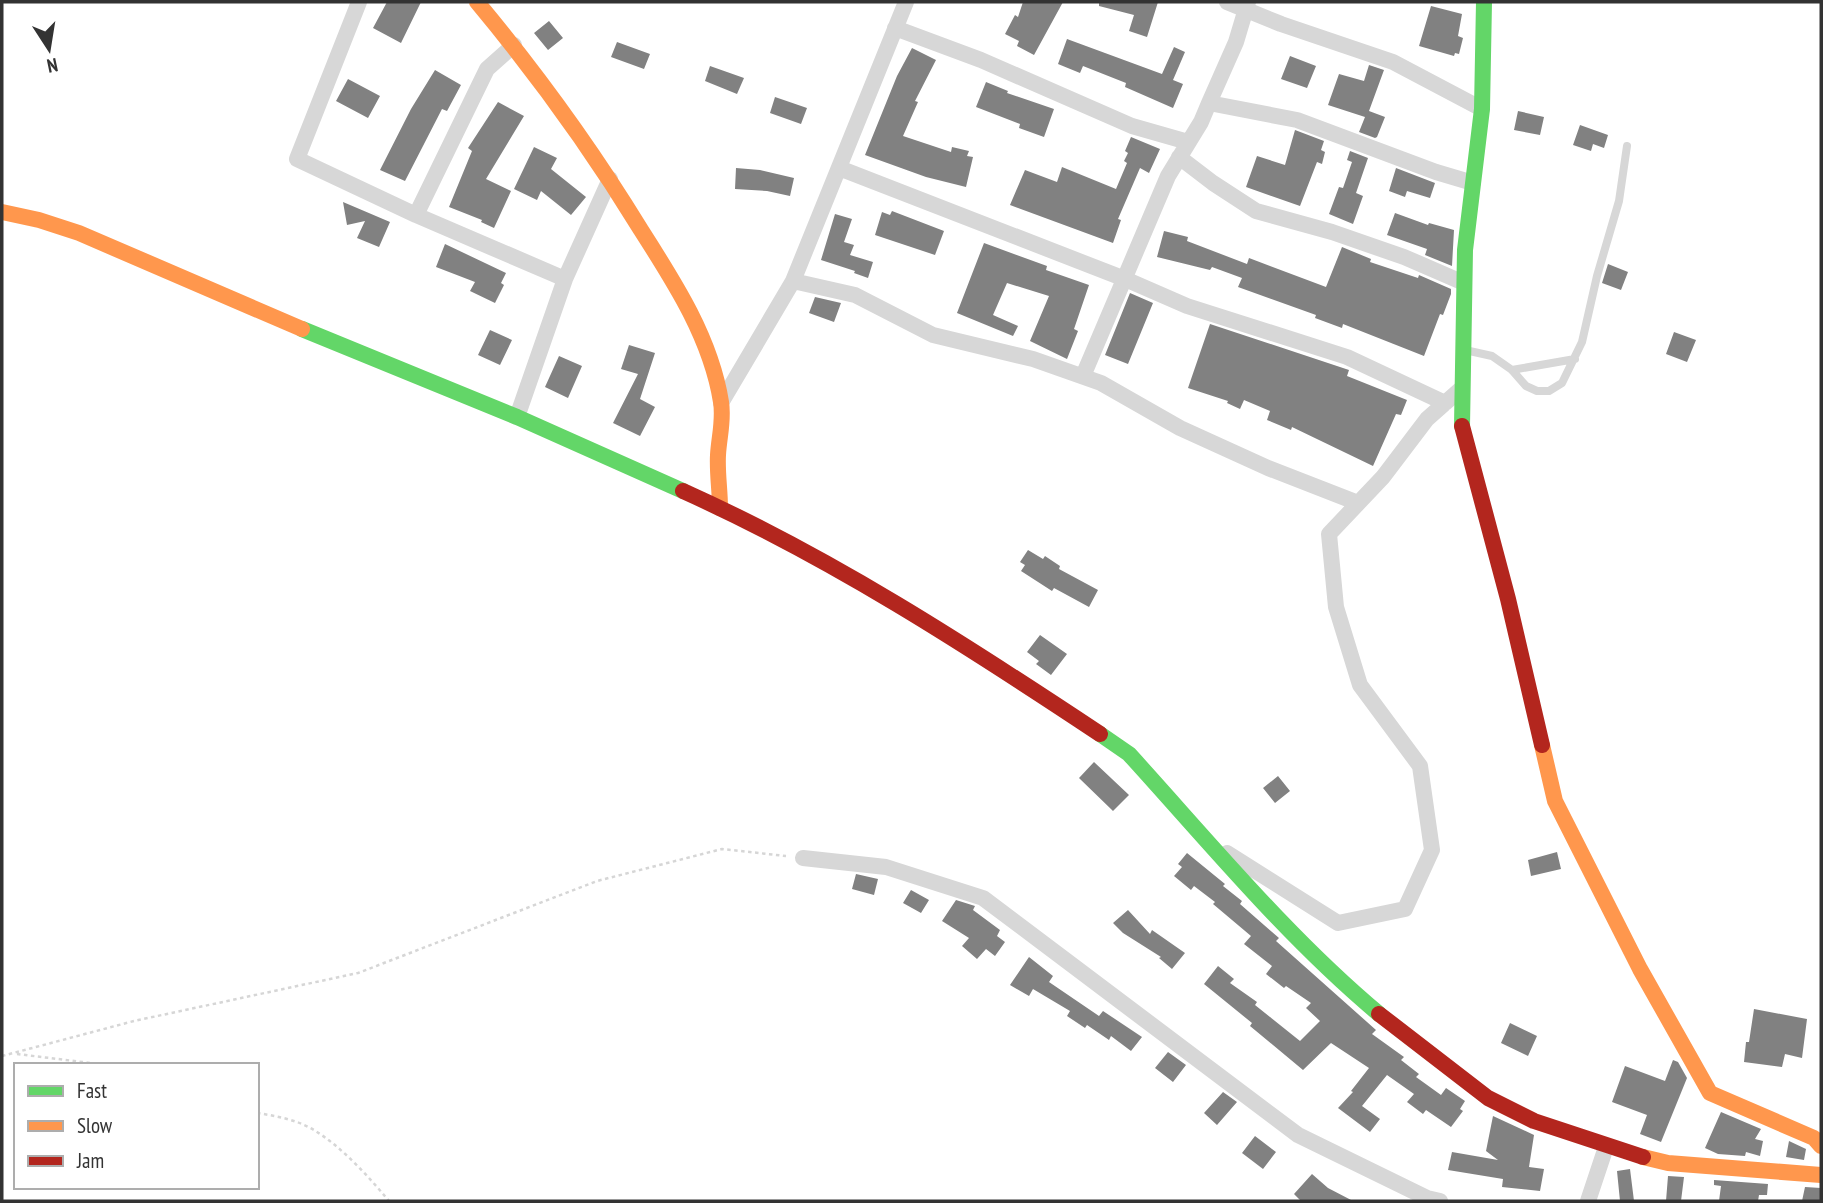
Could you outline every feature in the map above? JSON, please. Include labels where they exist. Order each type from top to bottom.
[{"type":"main road","points":[[477,2],[514,45],[610,179],[694,318],[713,366],[721,403],[723,426],[718,453],[720,508]]},
{"type":"main road","points":[[1484,2],[1482,109],[1465,250],[1462,425],[1508,599],[1555,801],[1640,969],[1710,1093],[1814,1138],[1821,1146]]},
{"type":"main road","points":[[2,212],[79,233],[214,293],[517,418],[720,508],[823,560],[1104,735],[1129,754],[1293,934],[1350,990],[1436,1060],[1488,1098],[1535,1121],[1606,1147],[1668,1163],[1821,1175]]},
{"type":"street","points":[[359,2],[297,159],[415,215],[565,279]]},
{"type":"street","points":[[721,403],[793,281],[906,2]]},
{"type":"street","points":[[1227,2],[1247,6],[1393,62],[1482,109]]},
{"type":"street","points":[[1083,376],[1168,176],[1209,103],[1236,42],[1247,6]]},
{"type":"street","points":[[895,28],[981,60],[1132,126],[1188,142]]},
{"type":"street","points":[[415,215],[486,69],[514,45]]},
{"type":"street","points":[[1209,103],[1297,120],[1436,172],[1473,183]]},
{"type":"street","points":[[1179,157],[1256,211],[1332,232],[1404,257],[1464,284]]},
{"type":"street","points":[[839,168],[1125,279],[1187,306],[1347,357],[1445,403]]},
{"type":"street","points":[[517,418],[565,279],[610,179]]},
{"type":"street","points":[[793,281],[855,295],[933,335],[1033,359],[1101,383],[1193,434],[1268,468],[1358,503]]},
{"type":"street","points":[[1213,845],[1338,923],[1405,909],[1432,850],[1420,766],[1360,685],[1336,607],[1329,534],[1383,477],[1427,419],[1462,388]]},
{"type":"street","points":[[803,858],[886,867],[983,898],[1298,1135],[1427,1198],[1440,1201]]},
{"type":"street","points":[[1588,1201],[1606,1147]]},
{"type":"lane","points":[[1462,349],[1492,356],[1512,370],[1526,386],[1543,392],[1562,383],[1582,342],[1597,276],[1619,201],[1627,146]]},
{"type":"lane","points":[[1512,370],[1575,359]]},
{"type":"path","points":[[2,1056],[134,1021],[358,973],[597,881],[722,849],[803,858]]},
{"type":"path","points":[[12,1053],[91,1063]]},
{"type":"path","points":[[259,1113],[286,1118],[314,1130],[368,1176],[389,1201]]},
{"type":"building","points":[[387,2],[421,2],[401,43],[373,28]]},
{"type":"building","points":[[1023,2],[1063,2],[1034,55],[1017,46],[1019,41],[1005,34],[1015,15],[1018,17]]},
{"type":"building","points":[[1099,2],[1158,2],[1147,37],[1129,31],[1134,15],[1099,6]]},
{"type":"building","points":[[1431,6],[1462,14],[1458,36],[1463,38],[1459,54],[1455,53],[1454,56],[1419,46]]},
{"type":"building","points":[[549,21],[563,38],[548,50],[534,33]]},
{"type":"building","points":[[1067,39],[1162,74],[1174,47],[1185,52],[1173,80],[1183,84],[1173,108],[1125,87],[1126,83],[1083,66],[1080,73],[1058,64]]},
{"type":"building","points":[[617,42],[650,54],[644,69],[611,57]]},
{"type":"building","points":[[912,48],[936,60],[915,101],[918,102],[903,136],[951,152],[952,147],[969,151],[967,156],[973,157],[966,187],[926,177],[865,155],[897,76]]},
{"type":"building","points":[[1290,56],[1316,66],[1307,88],[1281,79]]},
{"type":"building","points":[[1369,65],[1384,70],[1369,111],[1385,117],[1375,138],[1359,132],[1365,117],[1328,105],[1339,74],[1364,81]]},
{"type":"building","points":[[710,66],[744,78],[737,94],[705,81]]},
{"type":"building","points":[[435,70],[461,85],[447,111],[442,109],[405,181],[380,170],[411,109]]},
{"type":"building","points":[[348,79],[380,96],[368,118],[336,101]]},
{"type":"building","points":[[986,82],[1008,91],[1007,93],[1054,109],[1044,137],[1019,128],[1020,124],[976,107]]},
{"type":"building","points":[[775,97],[807,108],[801,124],[770,113]]},
{"type":"building","points":[[498,102],[524,116],[486,179],[511,191],[494,228],[481,222],[482,220],[449,207],[472,151],[468,148]]},
{"type":"building","points":[[1518,111],[1544,117],[1540,135],[1514,130]]},
{"type":"building","points":[[1580,125],[1608,135],[1604,148],[1593,144],[1591,151],[1573,145]]},
{"type":"building","points":[[1295,130],[1324,141],[1321,150],[1325,152],[1322,164],[1317,162],[1300,206],[1246,187],[1257,156],[1285,165]]},
{"type":"building","points":[[1131,137],[1160,149],[1149,173],[1140,168],[1118,219],[1121,220],[1113,243],[1010,205],[1025,170],[1057,182],[1062,167],[1116,189],[1127,163],[1124,161],[1128,153],[1125,151]]},
{"type":"building","points":[[534,147],[557,158],[551,169],[586,197],[571,215],[541,191],[537,200],[514,189]]},
{"type":"building","points":[[1350,151],[1368,158],[1356,193],[1363,196],[1353,224],[1329,214],[1339,187],[1343,188],[1352,162],[1347,160]]},
{"type":"building","points":[[736,168],[760,170],[794,178],[790,196],[735,189]]},
{"type":"building","points":[[1396,168],[1435,183],[1430,198],[1407,191],[1405,197],[1389,191]]},
{"type":"building","points":[[343,202],[390,222],[379,247],[357,238],[365,221],[347,225]]},
{"type":"building","points":[[892,211],[944,231],[935,255],[875,235],[882,212],[890,215]]},
{"type":"building","points":[[1395,213],[1428,225],[1429,223],[1454,230],[1452,266],[1425,255],[1427,249],[1387,235]]},
{"type":"building","points":[[835,214],[852,219],[844,242],[854,245],[850,255],[873,262],[868,278],[821,260]]},
{"type":"building","points":[[1164,231],[1188,237],[1187,241],[1247,264],[1249,258],[1326,287],[1342,247],[1371,259],[1370,262],[1418,278],[1419,275],[1451,289],[1451,294],[1424,356],[1343,324],[1342,328],[1315,318],[1316,315],[1238,287],[1242,278],[1212,267],[1210,270],[1157,257]]},
{"type":"building","points":[[984,243],[1089,285],[1074,329],[1078,331],[1067,359],[1030,341],[1049,296],[1007,283],[993,315],[1018,326],[1013,336],[957,313]]},
{"type":"building","points":[[445,244],[506,273],[501,283],[504,285],[495,303],[470,291],[475,282],[436,267]]},
{"type":"building","points":[[1608,264],[1628,272],[1621,290],[1602,283]]},
{"type":"building","points":[[1130,293],[1153,303],[1128,364],[1105,355]]},
{"type":"building","points":[[815,297],[841,303],[834,322],[809,313]]},
{"type":"building","points":[[1210,324],[1349,370],[1347,376],[1407,400],[1401,415],[1396,414],[1373,466],[1292,427],[1291,430],[1267,420],[1270,411],[1244,400],[1240,409],[1227,403],[1228,401],[1188,388]]},
{"type":"building","points":[[490,330],[512,340],[500,365],[478,355]]},
{"type":"building","points":[[1674,332],[1696,340],[1687,362],[1666,354]]},
{"type":"building","points":[[629,345],[655,353],[640,399],[655,407],[640,436],[613,423],[638,374],[621,369]]},
{"type":"building","points":[[559,356],[582,366],[568,398],[545,387]]},
{"type":"building","points":[[1028,550],[1043,559],[1045,556],[1060,566],[1059,569],[1098,590],[1089,607],[1054,588],[1052,591],[1021,571],[1025,565],[1020,562]]},
{"type":"building","points":[[1040,635],[1067,654],[1051,675],[1036,664],[1039,661],[1027,652]]},
{"type":"building","points":[[1094,762],[1129,795],[1113,811],[1079,778]]},
{"type":"building","points":[[1278,776],[1290,791],[1275,803],[1263,788]]},
{"type":"building","points":[[1557,852],[1561,869],[1531,876],[1528,860]]},
{"type":"building","points":[[1187,853],[1225,884],[1223,886],[1242,901],[1240,904],[1279,938],[1276,941],[1376,1030],[1372,1034],[1404,1057],[1401,1060],[1419,1074],[1416,1077],[1441,1095],[1446,1088],[1465,1101],[1460,1109],[1463,1111],[1451,1127],[1426,1110],[1423,1114],[1407,1102],[1414,1094],[1387,1075],[1362,1106],[1380,1119],[1370,1132],[1338,1108],[1369,1068],[1331,1043],[1303,1070],[1204,984],[1218,966],[1234,979],[1230,983],[1257,1002],[1255,1005],[1300,1041],[1320,1021],[1306,1008],[1311,1003],[1266,974],[1272,966],[1244,944],[1251,936],[1213,904],[1215,902],[1194,886],[1191,890],[1174,876],[1182,867],[1178,864]]},
{"type":"building","points":[[856,874],[878,879],[874,895],[852,889]]},
{"type":"building","points":[[911,890],[929,900],[921,913],[903,903]]},
{"type":"building","points":[[956,900],[975,906],[973,910],[1000,930],[997,936],[1005,942],[995,956],[986,949],[977,959],[962,946],[969,938],[942,921]]},
{"type":"building","points":[[1128,910],[1150,934],[1152,930],[1185,953],[1172,969],[1159,958],[1161,957],[1123,933],[1113,923]]},
{"type":"building","points":[[1029,957],[1053,976],[1049,982],[1099,1016],[1103,1011],[1142,1037],[1131,1051],[1111,1036],[1109,1040],[1087,1025],[1085,1028],[1067,1016],[1070,1011],[1033,989],[1029,996],[1010,985]]},
{"type":"building","points":[[1754,1009],[1807,1019],[1802,1058],[1785,1054],[1782,1067],[1744,1062]]},
{"type":"building","points":[[1510,1023],[1537,1036],[1528,1056],[1501,1043]]},
{"type":"building","points":[[1168,1052],[1186,1065],[1173,1082],[1155,1068]]},
{"type":"building","points":[[1673,1060],[1678,1062],[1687,1078],[1661,1142],[1640,1134],[1647,1115],[1612,1102],[1625,1066],[1665,1081]]},
{"type":"building","points":[[1223,1092],[1237,1102],[1217,1125],[1204,1113]]},
{"type":"building","points":[[1721,1112],[1761,1129],[1755,1139],[1763,1141],[1760,1156],[1746,1152],[1745,1156],[1718,1154],[1705,1148]]},
{"type":"building","points":[[1493,1116],[1534,1135],[1529,1167],[1544,1169],[1540,1191],[1502,1187],[1503,1179],[1448,1170],[1452,1152],[1498,1160],[1486,1151]]},
{"type":"building","points":[[1255,1136],[1276,1152],[1263,1169],[1242,1153]]},
{"type":"building","points":[[1789,1141],[1806,1149],[1804,1160],[1786,1157]]},
{"type":"building","points":[[1630,1169],[1634,1201],[1620,1201],[1617,1171]]},
{"type":"building","points":[[1312,1174],[1328,1188],[1353,1201],[1301,1201],[1294,1194]]},
{"type":"building","points":[[1668,1176],[1684,1177],[1681,1201],[1666,1201]]},
{"type":"building","points":[[1714,1180],[1768,1184],[1767,1195],[1759,1195],[1758,1201],[1719,1201],[1721,1186],[1714,1185]]},
{"type":"building","points":[[1805,1187],[1821,1188],[1821,1201],[1802,1201]]},
{"type":"traffic: fast","points":[[1462,426],[1465,250],[1482,109],[1484,2]]},
{"type":"traffic: fast","points":[[302,329],[517,417],[683,491]]},
{"type":"traffic: fast","points":[[1100,734],[1129,754],[1281,921],[1379,1014]]},
{"type":"traffic: slow","points":[[477,2],[583,142],[654,250],[690,312],[709,356],[721,402],[718,462],[720,508]]},
{"type":"traffic: slow","points":[[2,212],[79,233],[302,329]]},
{"type":"traffic: slow","points":[[1542,745],[1555,801],[1640,969],[1710,1093],[1814,1138],[1821,1146]]},
{"type":"traffic: slow","points":[[1643,1157],[1668,1163],[1821,1175]]},
{"type":"traffic: jam","points":[[1462,426],[1508,599],[1542,745]]},
{"type":"traffic: jam","points":[[683,491],[844,573],[948,635],[1100,734]]},
{"type":"traffic: jam","points":[[1379,1014],[1488,1098],[1534,1121],[1643,1157]]}]
